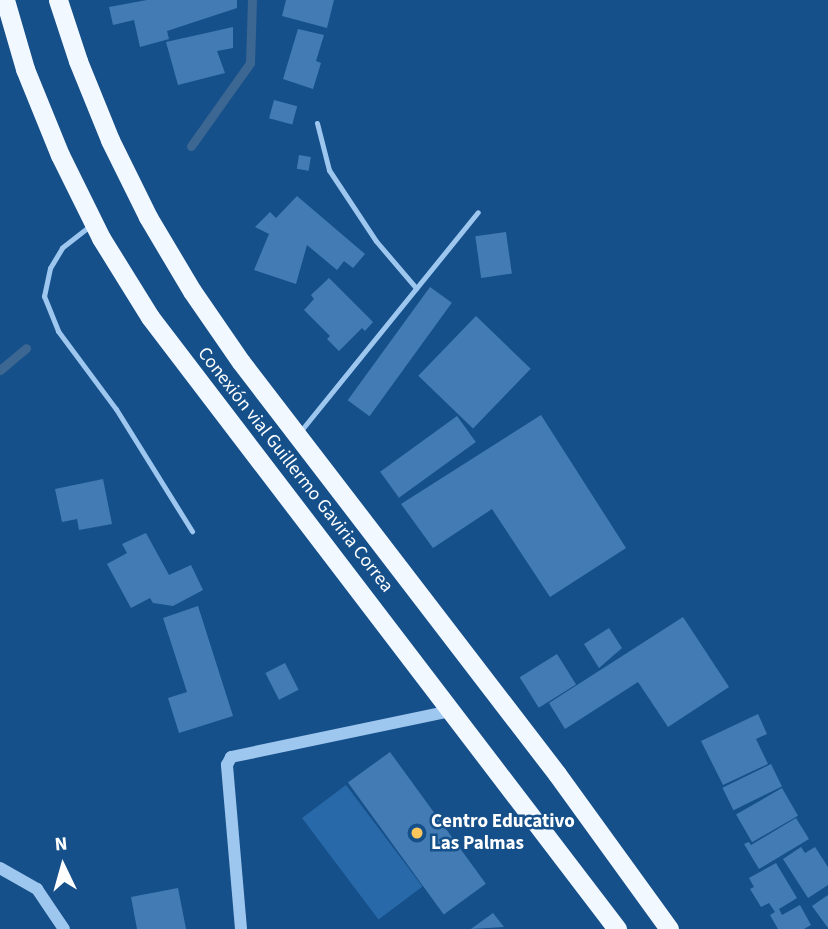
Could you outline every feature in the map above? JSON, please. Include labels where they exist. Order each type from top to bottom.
[{"type":"highway","name":"Conexión vial Guillermo Gaviria Correa","points":[[5,0],[25,69],[60,155],[94,223],[150,317],[617,929]]},
{"type":"highway","name":"Conexión vial Guillermo Gaviria Correa","points":[[58,0],[78,61],[110,140],[148,217],[192,291],[297,435],[557,774],[669,929]]},
{"type":"street","points":[[241,929],[227,765],[231,757],[451,711]]},
{"type":"street","points":[[0,868],[37,889],[64,929]]},
{"type":"lane","points":[[317,123],[329,170],[376,241],[416,288]]},
{"type":"lane","points":[[297,435],[478,212]]},
{"type":"lane","points":[[94,223],[62,248],[50,268],[44,296],[58,331],[116,409],[192,531]]},
{"type":"shaded area","points":[[346,785],[422,886],[379,920],[302,818]]},
{"type":"building","points":[[147,0],[237,0],[237,8],[167,31],[169,39],[140,47],[134,20],[113,25],[109,7]]},
{"type":"building","points":[[286,0],[334,0],[327,28],[282,16]]},
{"type":"building","points":[[233,27],[233,48],[217,51],[225,73],[178,85],[166,42]]},
{"type":"building","points":[[298,29],[324,35],[316,61],[321,63],[313,89],[283,79]]},
{"type":"building","points":[[274,100],[297,106],[292,125],[269,118]]},
{"type":"building","points":[[299,155],[311,157],[309,171],[297,169]]},
{"type":"building","points":[[297,196],[365,254],[353,268],[344,261],[337,270],[307,245],[296,284],[254,270],[269,234],[255,227],[270,212],[276,218]]},
{"type":"building","points":[[506,232],[512,274],[481,278],[475,236]]},
{"type":"building","points":[[329,278],[373,322],[365,331],[362,328],[339,351],[327,339],[330,336],[304,310],[314,299],[311,295]]},
{"type":"building","points":[[430,287],[452,303],[370,416],[348,400]]},
{"type":"building","points":[[476,316],[531,369],[473,428],[418,376]]},
{"type":"building","points":[[541,415],[626,548],[550,597],[492,509],[433,548],[401,504]]},
{"type":"building","points":[[457,416],[476,442],[399,498],[380,472]]},
{"type":"building","points":[[103,479],[112,524],[79,530],[77,519],[62,522],[55,489]]},
{"type":"building","points":[[146,533],[169,575],[191,565],[203,590],[173,606],[153,603],[150,598],[131,608],[107,564],[127,553],[122,544]]},
{"type":"building","points":[[198,606],[233,716],[179,733],[168,698],[187,692],[163,618]]},
{"type":"building","points":[[683,617],[729,687],[668,727],[638,682],[565,729],[549,703]]},
{"type":"building","points":[[609,628],[622,648],[599,668],[584,644]]},
{"type":"building","points":[[557,654],[576,685],[539,708],[520,677]]},
{"type":"building","points":[[285,663],[299,690],[279,700],[265,673]]},
{"type":"building","points":[[758,714],[767,734],[756,739],[768,764],[723,785],[701,741]]},
{"type":"building","name":"Centro Educativo Las Palmas","points":[[390,752],[486,884],[444,914],[348,783]]},
{"type":"building","points":[[771,764],[782,786],[733,810],[722,788]]},
{"type":"building","points":[[782,788],[798,816],[752,842],[736,814]]},
{"type":"building","points":[[796,818],[809,839],[759,869],[744,844],[749,842],[751,845]]},
{"type":"building","points":[[801,847],[805,853],[815,847],[828,867],[828,885],[808,898],[783,859]]},
{"type":"building","points":[[776,863],[797,898],[779,909],[782,915],[800,905],[811,925],[804,929],[778,929],[770,915],[775,912],[769,903],[761,907],[750,889],[754,887],[749,878]]},
{"type":"building","points":[[178,888],[186,929],[137,929],[131,897]]},
{"type":"building","points":[[828,895],[828,928],[812,906]]},
{"type":"building","points":[[493,913],[504,927],[471,929]]},
{"type":"waterway","points":[[191,146],[250,63],[252,0]]},
{"type":"waterway","points":[[0,370],[26,348]]},
{"type":"place","name":"Centro Educativo Las Palmas","points":[[417,833]]}]
